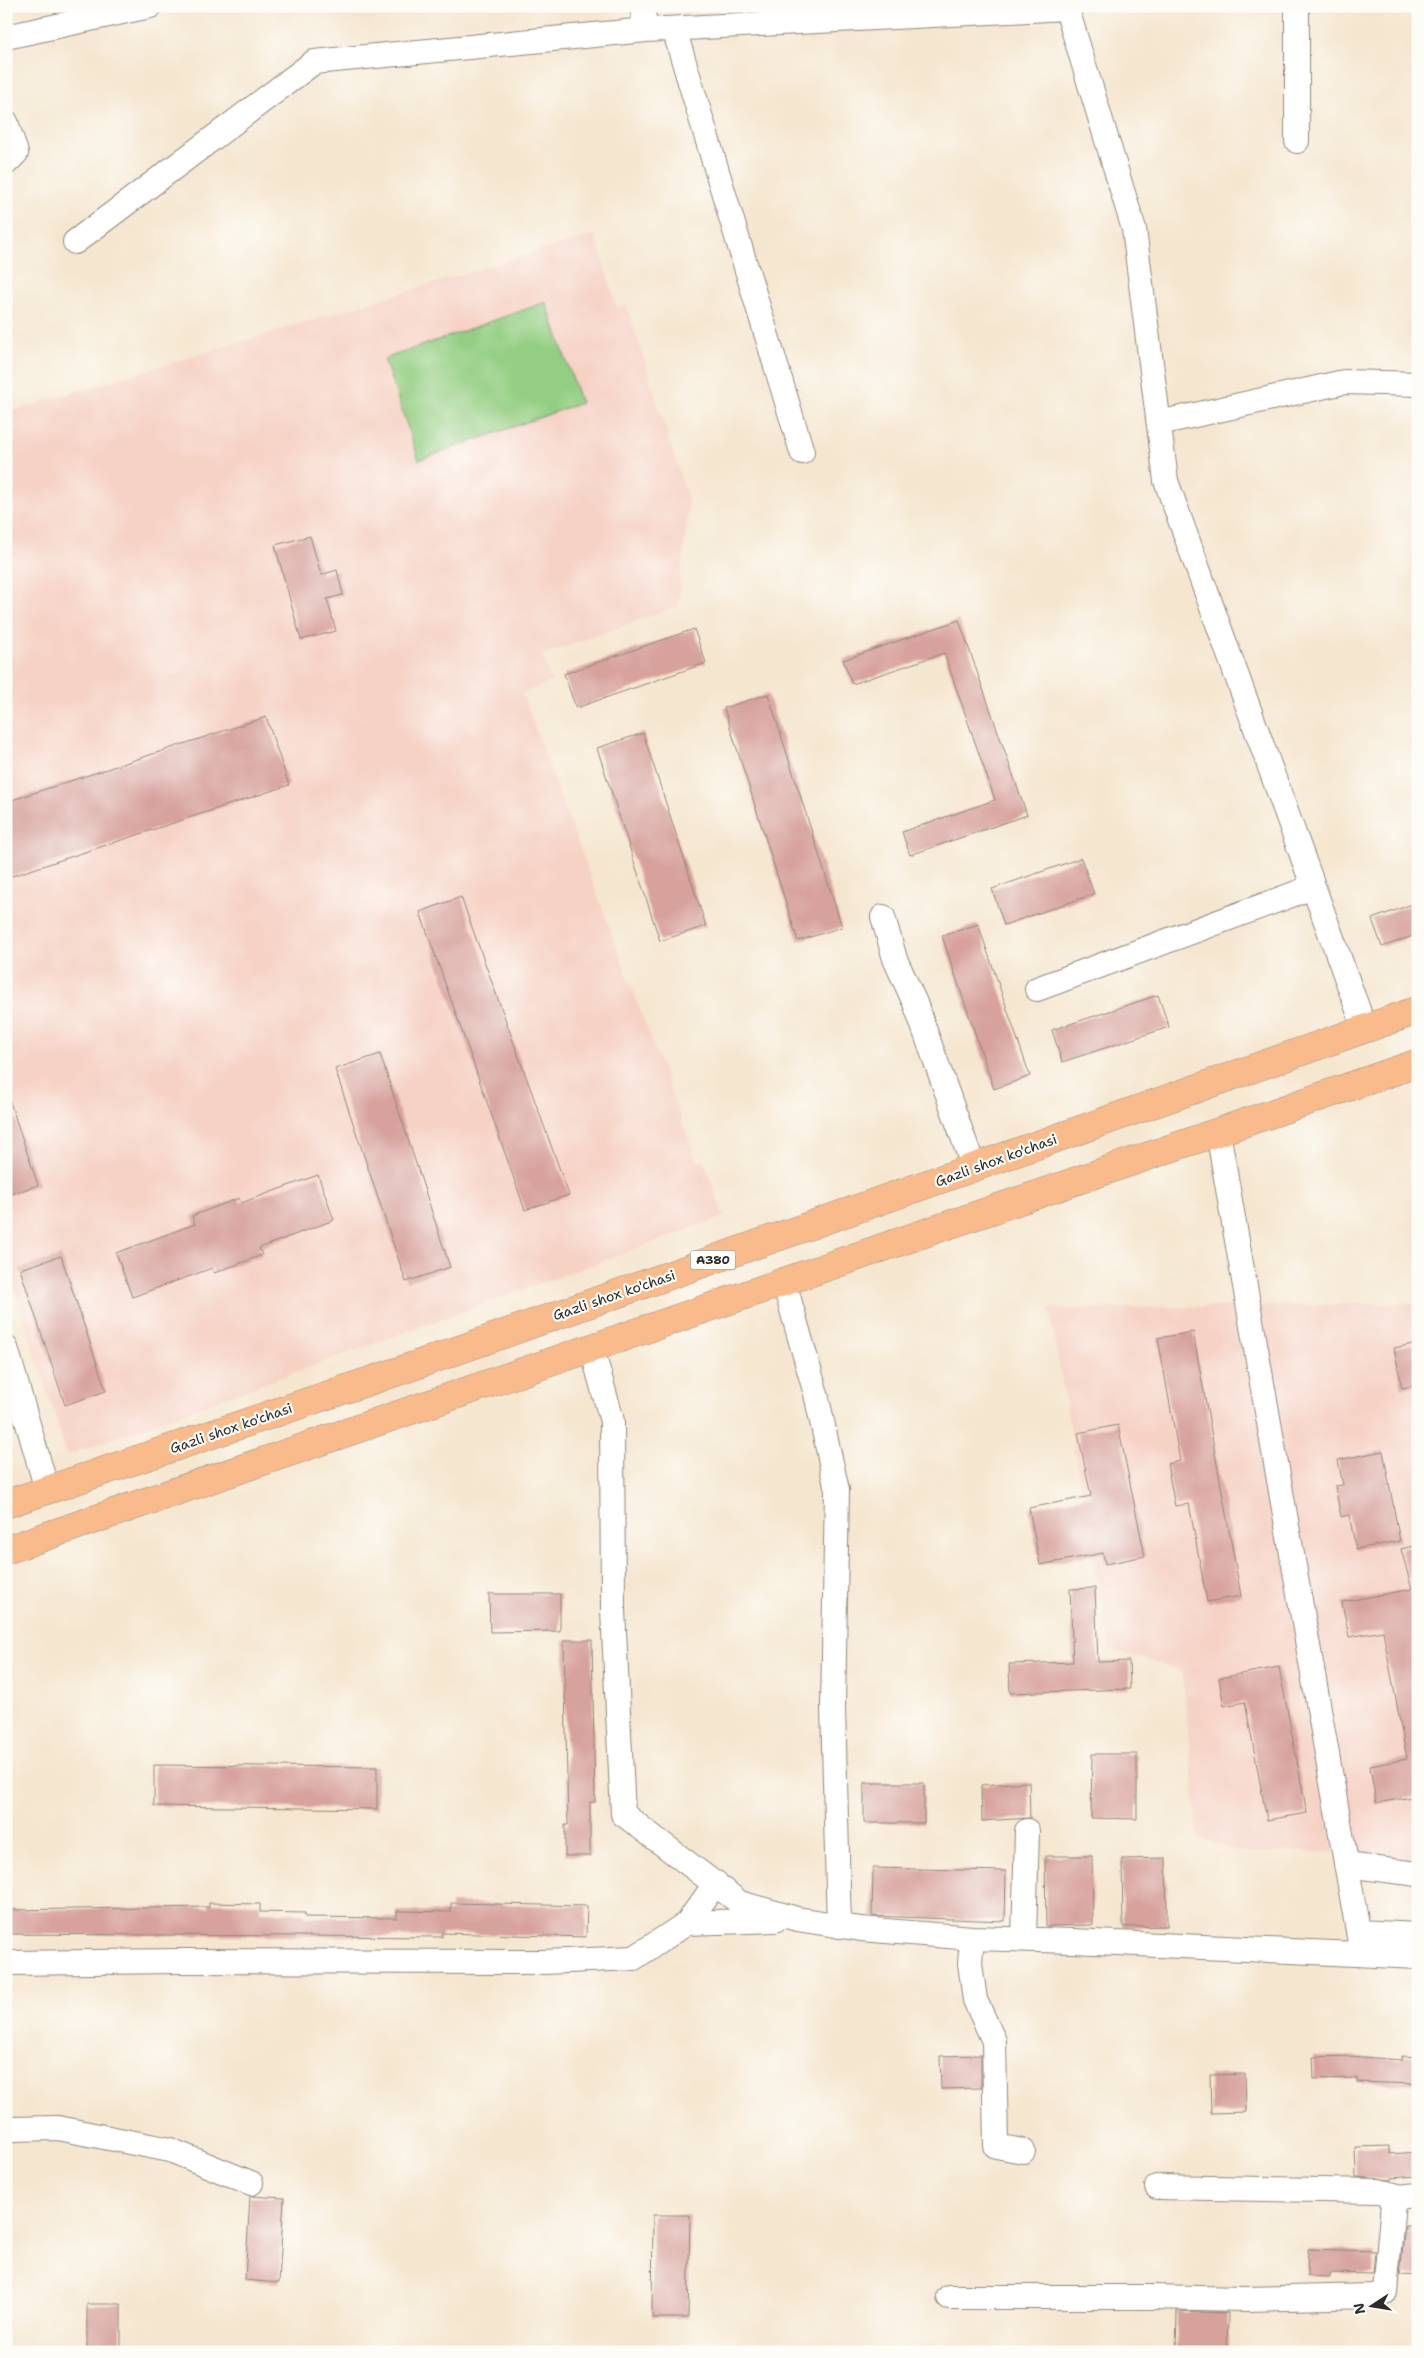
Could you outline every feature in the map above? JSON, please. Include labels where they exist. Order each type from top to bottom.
[{"type":"highway","name":"Gazli shox ko'chasi","points":[[6,1504],[421,1363],[1418,1010]]},
{"type":"highway","points":[[6,1550],[1418,1063]]},
{"type":"street","points":[[6,37],[150,6]]},
{"type":"street","points":[[642,6],[646,30]]},
{"type":"street","points":[[1297,6],[1297,141]]},
{"type":"street","points":[[75,242],[314,62],[646,30],[1066,7],[1134,228],[1166,481],[1365,1029]]},
{"type":"street","points":[[674,29],[802,452]]},
{"type":"street","points":[[6,122],[16,153],[6,163]]},
{"type":"street","points":[[1159,423],[1344,382],[1418,384]]},
{"type":"street","points":[[1037,989],[1313,887]]},
{"type":"street","points":[[883,917],[895,959],[914,1003],[974,1168]]},
{"type":"street","points":[[1218,1132],[1360,1943]]},
{"type":"street","points":[[784,1282],[816,1394],[837,1490],[833,1708],[839,1926]]},
{"type":"street","points":[[6,1348],[47,1490]]},
{"type":"street","points":[[592,1349],[612,1421],[613,1610],[623,1814],[740,1903],[797,1919],[839,1926],[972,1938],[1360,1943],[1418,1935]]},
{"type":"street","points":[[1024,1939],[1026,1831]]},
{"type":"street","points":[[1346,1865],[1418,1874]]},
{"type":"street","points":[[6,1963],[180,1961],[544,1962],[634,1958],[688,1923],[716,1883]]},
{"type":"street","points":[[688,1923],[797,1919]]},
{"type":"street","points":[[972,1938],[970,1963],[975,2000],[994,2041],[996,2146],[1023,2151]]},
{"type":"street","points":[[1360,1943],[1418,1957]]},
{"type":"street","points":[[6,2132],[11,2129],[58,2128],[170,2150],[251,2183]]},
{"type":"street","points":[[1157,2187],[1379,2191],[1410,2196]]},
{"type":"street","points":[[949,2297],[1151,2297],[1245,2300],[1374,2296],[1384,2292],[1393,2203],[1410,2196]]},
{"type":"shaded area","points":[[595,234],[617,307],[627,305],[689,503],[678,606],[542,655],[552,682],[522,693],[697,1162],[704,1160],[724,1217],[67,1455],[6,1263],[6,413]]},
{"type":"shaded area","points":[[1418,1303],[1418,1859],[1371,1852],[1239,1852],[1198,1837],[1182,1671],[1110,1649],[1049,1309]]},
{"type":"green space","points":[[546,302],[581,403],[419,460],[384,359]]},
{"type":"building","points":[[310,536],[321,575],[337,570],[343,595],[327,599],[336,631],[301,640],[275,545]]},
{"type":"building","points":[[959,620],[1027,815],[910,855],[902,832],[995,800],[944,653],[852,684],[843,660]]},
{"type":"building","points":[[694,629],[706,663],[576,708],[564,674]]},
{"type":"building","points":[[768,694],[842,927],[798,941],[724,708]]},
{"type":"building","points":[[266,717],[289,785],[6,878],[6,802]]},
{"type":"building","points":[[643,733],[706,926],[660,941],[597,748]]},
{"type":"building","points":[[1081,858],[1094,894],[1004,925],[992,889]]},
{"type":"building","points":[[461,897],[569,1195],[525,1210],[420,912]]},
{"type":"building","points":[[1418,902],[1418,934],[1382,947],[1372,919]]},
{"type":"building","points":[[978,924],[1030,1076],[994,1089],[942,936]]},
{"type":"building","points":[[1158,995],[1169,1027],[1062,1062],[1052,1030]]},
{"type":"building","points":[[380,1054],[450,1267],[406,1282],[335,1069]]},
{"type":"building","points":[[9,1099],[38,1185],[6,1196],[6,1100]]},
{"type":"building","points":[[318,1175],[334,1220],[259,1248],[262,1255],[214,1273],[212,1268],[132,1297],[116,1253],[195,1224],[192,1216],[239,1198],[241,1203]]},
{"type":"building","points":[[61,1256],[106,1391],[65,1405],[20,1269]]},
{"type":"building","points":[[1193,1332],[1241,1596],[1207,1602],[1189,1504],[1175,1506],[1167,1464],[1180,1461],[1158,1338]]},
{"type":"building","points":[[1418,1343],[1418,1385],[1402,1388],[1394,1348]]},
{"type":"building","points":[[1118,1425],[1145,1556],[1105,1564],[1103,1553],[1040,1565],[1029,1508],[1091,1496],[1078,1433]]},
{"type":"building","points":[[1383,1451],[1400,1541],[1356,1549],[1349,1515],[1341,1517],[1335,1486],[1343,1485],[1338,1460]]},
{"type":"building","points":[[1418,1545],[1418,1591],[1415,1592],[1418,1606],[1418,1796],[1376,1803],[1370,1766],[1407,1759],[1383,1631],[1349,1637],[1342,1602],[1412,1589],[1401,1549]]},
{"type":"building","points":[[1095,1588],[1098,1662],[1129,1661],[1130,1689],[1010,1693],[1009,1664],[1073,1662],[1070,1589]]},
{"type":"building","points":[[489,1594],[560,1594],[560,1631],[490,1632]]},
{"type":"building","points":[[564,1640],[592,1640],[595,1802],[590,1802],[590,1856],[565,1856],[565,1825],[568,1825]]},
{"type":"building","points":[[1279,1667],[1307,1813],[1267,1820],[1245,1702],[1224,1706],[1219,1678]]},
{"type":"building","points":[[1092,1754],[1137,1754],[1137,1819],[1091,1818]]},
{"type":"building","points":[[154,1765],[377,1767],[377,1809],[154,1806]]},
{"type":"building","points":[[1029,1782],[1030,1818],[982,1821],[981,1785]]},
{"type":"building","points":[[864,1783],[924,1783],[924,1823],[864,1823]]},
{"type":"building","points":[[1045,1856],[1092,1856],[1093,1925],[1046,1926]]},
{"type":"building","points":[[1166,1858],[1167,1926],[1123,1927],[1122,1859]]},
{"type":"building","points":[[873,1868],[1006,1871],[1005,1921],[872,1916]]},
{"type":"building","points":[[209,1903],[260,1904],[260,1912],[305,1913],[305,1917],[397,1918],[397,1911],[451,1912],[451,1903],[587,1906],[586,1937],[442,1933],[442,1937],[6,1934],[6,1910],[209,1907]]},
{"type":"building","points":[[981,2055],[981,2088],[941,2089],[940,2056]]},
{"type":"building","points":[[1349,2056],[1402,2060],[1402,2056],[1418,2057],[1418,2084],[1357,2082],[1357,2078],[1314,2079],[1313,2057]]},
{"type":"building","points":[[1245,2074],[1246,2112],[1211,2113],[1210,2075]]},
{"type":"building","points":[[1390,2146],[1390,2154],[1418,2152],[1418,2176],[1391,2178],[1391,2180],[1356,2177],[1355,2147]]},
{"type":"building","points":[[250,2196],[284,2198],[279,2283],[245,2280]]},
{"type":"building","points":[[653,2215],[690,2215],[688,2318],[652,2318]]},
{"type":"building","points":[[1405,2226],[1418,2226],[1418,2276],[1400,2275]]},
{"type":"building","points":[[1308,2249],[1375,2251],[1373,2274],[1330,2273],[1330,2277],[1307,2276]]},
{"type":"building","points":[[87,2304],[121,2304],[121,2352],[87,2352]]},
{"type":"building","points":[[1177,2311],[1228,2313],[1227,2352],[1176,2352]]}]
